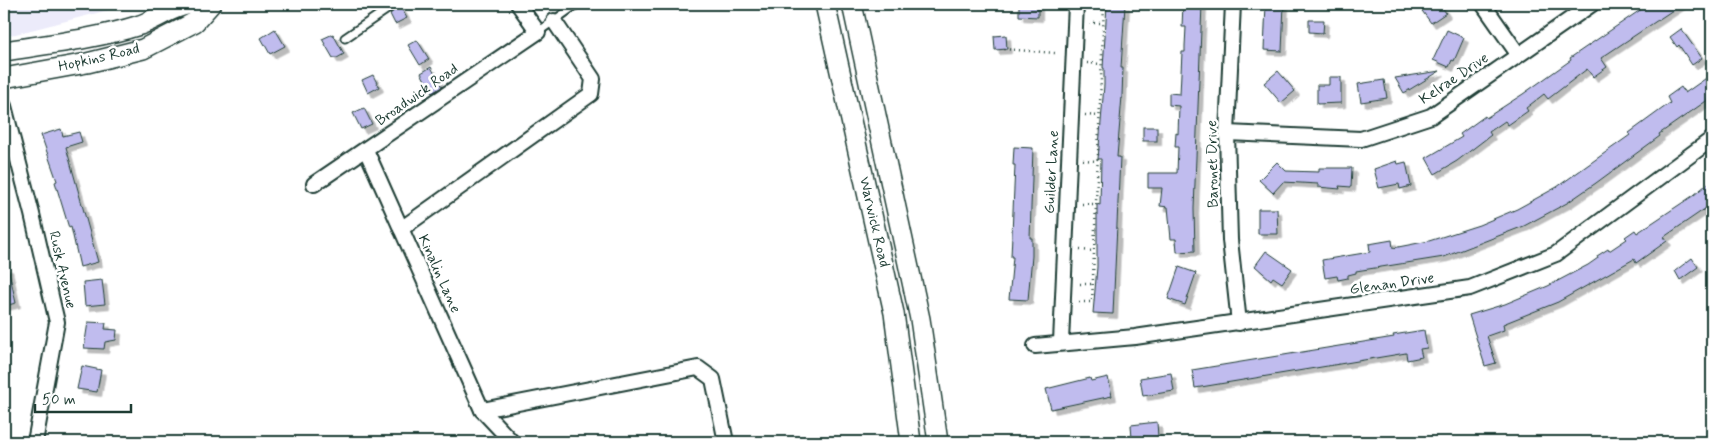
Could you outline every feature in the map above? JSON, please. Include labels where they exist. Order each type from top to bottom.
[{"type":"main road","name":"Hopkins Road","points":[[4,51],[82,39],[141,24],[186,4],[197,4]]},
{"type":"main road","name":"Hopkins Road","points":[[4,78],[86,64],[143,49],[195,22],[212,4]]},
{"type":"main road","name":"Warwick Road","points":[[825,4],[894,312],[911,442]]},
{"type":"main road","name":"Warwick Road","points":[[852,4],[920,319],[938,442]]},
{"type":"main road","points":[[82,39],[86,64]]},
{"type":"street","points":[[518,4],[538,32]]},
{"type":"street","name":"Guilder Lane","points":[[1061,342],[1076,4]]},
{"type":"street","name":"Baronet Drive","points":[[1233,4],[1227,132],[1230,240],[1239,323]]},
{"type":"street","points":[[1483,4],[1518,54]]},
{"type":"street","name":"Kelrae Drive","points":[[1227,132],[1361,139],[1431,116],[1592,4]]},
{"type":"street","points":[[401,229],[591,94],[592,79],[554,20]]},
{"type":"street","name":"Broadwick Road","points":[[314,184],[538,32]]},
{"type":"street","name":"Rusk Avenue","points":[[4,106],[57,322],[35,442]]},
{"type":"street","name":"Glenan Drive","points":[[1035,346],[1061,342],[1135,337],[1470,288],[1556,254],[1712,139]]},
{"type":"street","name":"Kinalin Lane","points":[[366,150],[482,410],[512,442]]},
{"type":"street","points":[[482,410],[698,368],[713,379],[726,442]]},
{"type":"lane","points":[[345,38],[394,4]]},
{"type":"lane","points":[[538,32],[577,4]]},
{"type":"path","points":[[1079,302],[1092,302],[1104,4]]},
{"type":"path","points":[[1089,23],[1103,23]]},
{"type":"path","points":[[1004,49],[1055,53]]},
{"type":"path","points":[[1087,63],[1101,64]]},
{"type":"path","points":[[1085,115],[1099,116]]},
{"type":"path","points":[[1083,160],[1097,161]]},
{"type":"path","points":[[1082,204],[1096,204]]},
{"type":"path","points":[[1080,250],[1094,251]]},
{"type":"path","points":[[1080,284],[1092,284]]},
{"type":"shaded area","points":[[4,4],[132,4],[4,37]]},
{"type":"building","points":[[1019,4],[1038,4],[1038,17],[1019,16]]},
{"type":"building","points":[[1183,4],[1202,4],[1194,209],[1195,251],[1177,252],[1176,239],[1171,239],[1168,207],[1160,206],[1162,188],[1148,188],[1148,173],[1177,173],[1178,147],[1175,147],[1176,133],[1178,134],[1179,106],[1169,105],[1169,93],[1180,94],[1182,52],[1185,52],[1186,27],[1182,27]]},
{"type":"building","points":[[1266,4],[1284,4],[1282,51],[1264,50]]},
{"type":"building","points":[[1417,4],[1440,4],[1446,13],[1431,23]]},
{"type":"building","points":[[1649,4],[1682,4],[1601,58],[1607,67],[1593,77],[1587,69],[1548,99],[1544,94],[1526,108],[1528,111],[1508,125],[1505,121],[1489,132],[1491,135],[1457,161],[1435,174],[1426,158],[1462,137],[1460,134],[1485,116],[1486,118],[1523,94],[1571,60],[1570,58]]},
{"type":"building","points":[[1107,5],[1125,5],[1121,68],[1123,68],[1122,96],[1117,157],[1120,157],[1113,314],[1093,313],[1097,267],[1097,204],[1100,205],[1101,159],[1098,159],[1104,85],[1103,68]]},
{"type":"building","points":[[400,6],[407,18],[395,24],[390,14]]},
{"type":"building","points":[[1309,20],[1324,20],[1323,33],[1309,32]]},
{"type":"building","points":[[275,29],[285,46],[270,54],[261,38]]},
{"type":"building","points":[[1681,29],[1702,58],[1692,65],[1679,45],[1677,47],[1670,37]]},
{"type":"building","points":[[1447,30],[1464,38],[1454,61],[1452,60],[1449,67],[1433,60]]},
{"type":"building","points":[[333,34],[344,54],[337,58],[333,58],[322,39]]},
{"type":"building","points":[[1006,35],[1007,49],[995,50],[994,36]]},
{"type":"building","points":[[417,40],[429,59],[420,65],[408,45]]},
{"type":"building","points":[[431,67],[442,87],[432,93],[421,73]]},
{"type":"building","points":[[1278,71],[1295,91],[1281,103],[1264,83]]},
{"type":"building","points":[[1440,71],[1404,93],[1395,78]]},
{"type":"building","points":[[1712,74],[1712,97],[1567,203],[1524,226],[1444,257],[1356,271],[1356,273],[1348,275],[1348,278],[1338,280],[1337,276],[1325,278],[1322,260],[1370,252],[1369,244],[1392,240],[1393,248],[1429,241],[1479,225],[1517,209],[1557,187],[1630,135],[1629,133],[1670,103],[1667,97],[1681,87],[1685,93]]},
{"type":"building","points":[[373,75],[379,87],[368,93],[362,80]]},
{"type":"building","points":[[1329,77],[1341,77],[1341,103],[1317,104],[1317,85],[1329,85]]},
{"type":"building","points":[[1384,80],[1387,98],[1361,102],[1358,84]]},
{"type":"building","points":[[364,108],[372,124],[361,129],[353,113]]},
{"type":"building","points":[[1143,127],[1157,127],[1157,141],[1143,141]]},
{"type":"building","points":[[61,129],[63,136],[79,132],[82,142],[66,147],[98,262],[80,267],[71,227],[69,228],[55,182],[57,181],[41,135]]},
{"type":"building","points":[[1014,147],[1033,148],[1030,238],[1032,238],[1032,256],[1028,300],[1009,299],[1013,257],[1011,257]]},
{"type":"building","points":[[1397,161],[1398,164],[1406,162],[1411,186],[1400,189],[1399,184],[1379,188],[1374,169]]},
{"type":"building","points":[[1277,162],[1286,171],[1319,172],[1319,168],[1352,168],[1351,187],[1339,186],[1340,189],[1318,187],[1318,184],[1283,182],[1273,193],[1259,180]]},
{"type":"building","points":[[1712,180],[1712,204],[1664,237],[1667,241],[1636,263],[1634,259],[1558,302],[1503,324],[1504,330],[1487,336],[1496,363],[1485,366],[1469,315],[1505,304],[1548,286],[1588,265],[1598,258],[1597,256],[1608,249],[1609,251],[1627,239],[1625,237],[1635,230],[1637,233],[1694,195]]},
{"type":"building","points":[[1258,209],[1277,209],[1278,234],[1258,234]]},
{"type":"building","points":[[1266,251],[1292,269],[1282,283],[1273,277],[1271,280],[1255,266]]},
{"type":"building","points":[[1692,258],[1698,267],[1680,280],[1675,271]]},
{"type":"building","points":[[4,267],[8,267],[16,303],[4,306]]},
{"type":"building","points":[[1179,267],[1196,273],[1185,305],[1168,299]]},
{"type":"building","points":[[102,280],[105,304],[85,306],[83,282]]},
{"type":"building","points":[[88,322],[106,323],[105,329],[117,330],[116,340],[105,342],[104,349],[84,348]]},
{"type":"building","points":[[1424,330],[1427,348],[1420,349],[1422,357],[1407,360],[1406,353],[1195,388],[1192,370],[1394,337],[1393,335]]},
{"type":"building","points":[[82,366],[101,370],[97,392],[77,389]]},
{"type":"building","points":[[1171,373],[1174,391],[1143,396],[1140,378]]},
{"type":"building","points":[[1108,377],[1112,396],[1051,409],[1046,389],[1090,378],[1091,381]]},
{"type":"building","points":[[1157,422],[1158,437],[1132,439],[1131,425]]}]
